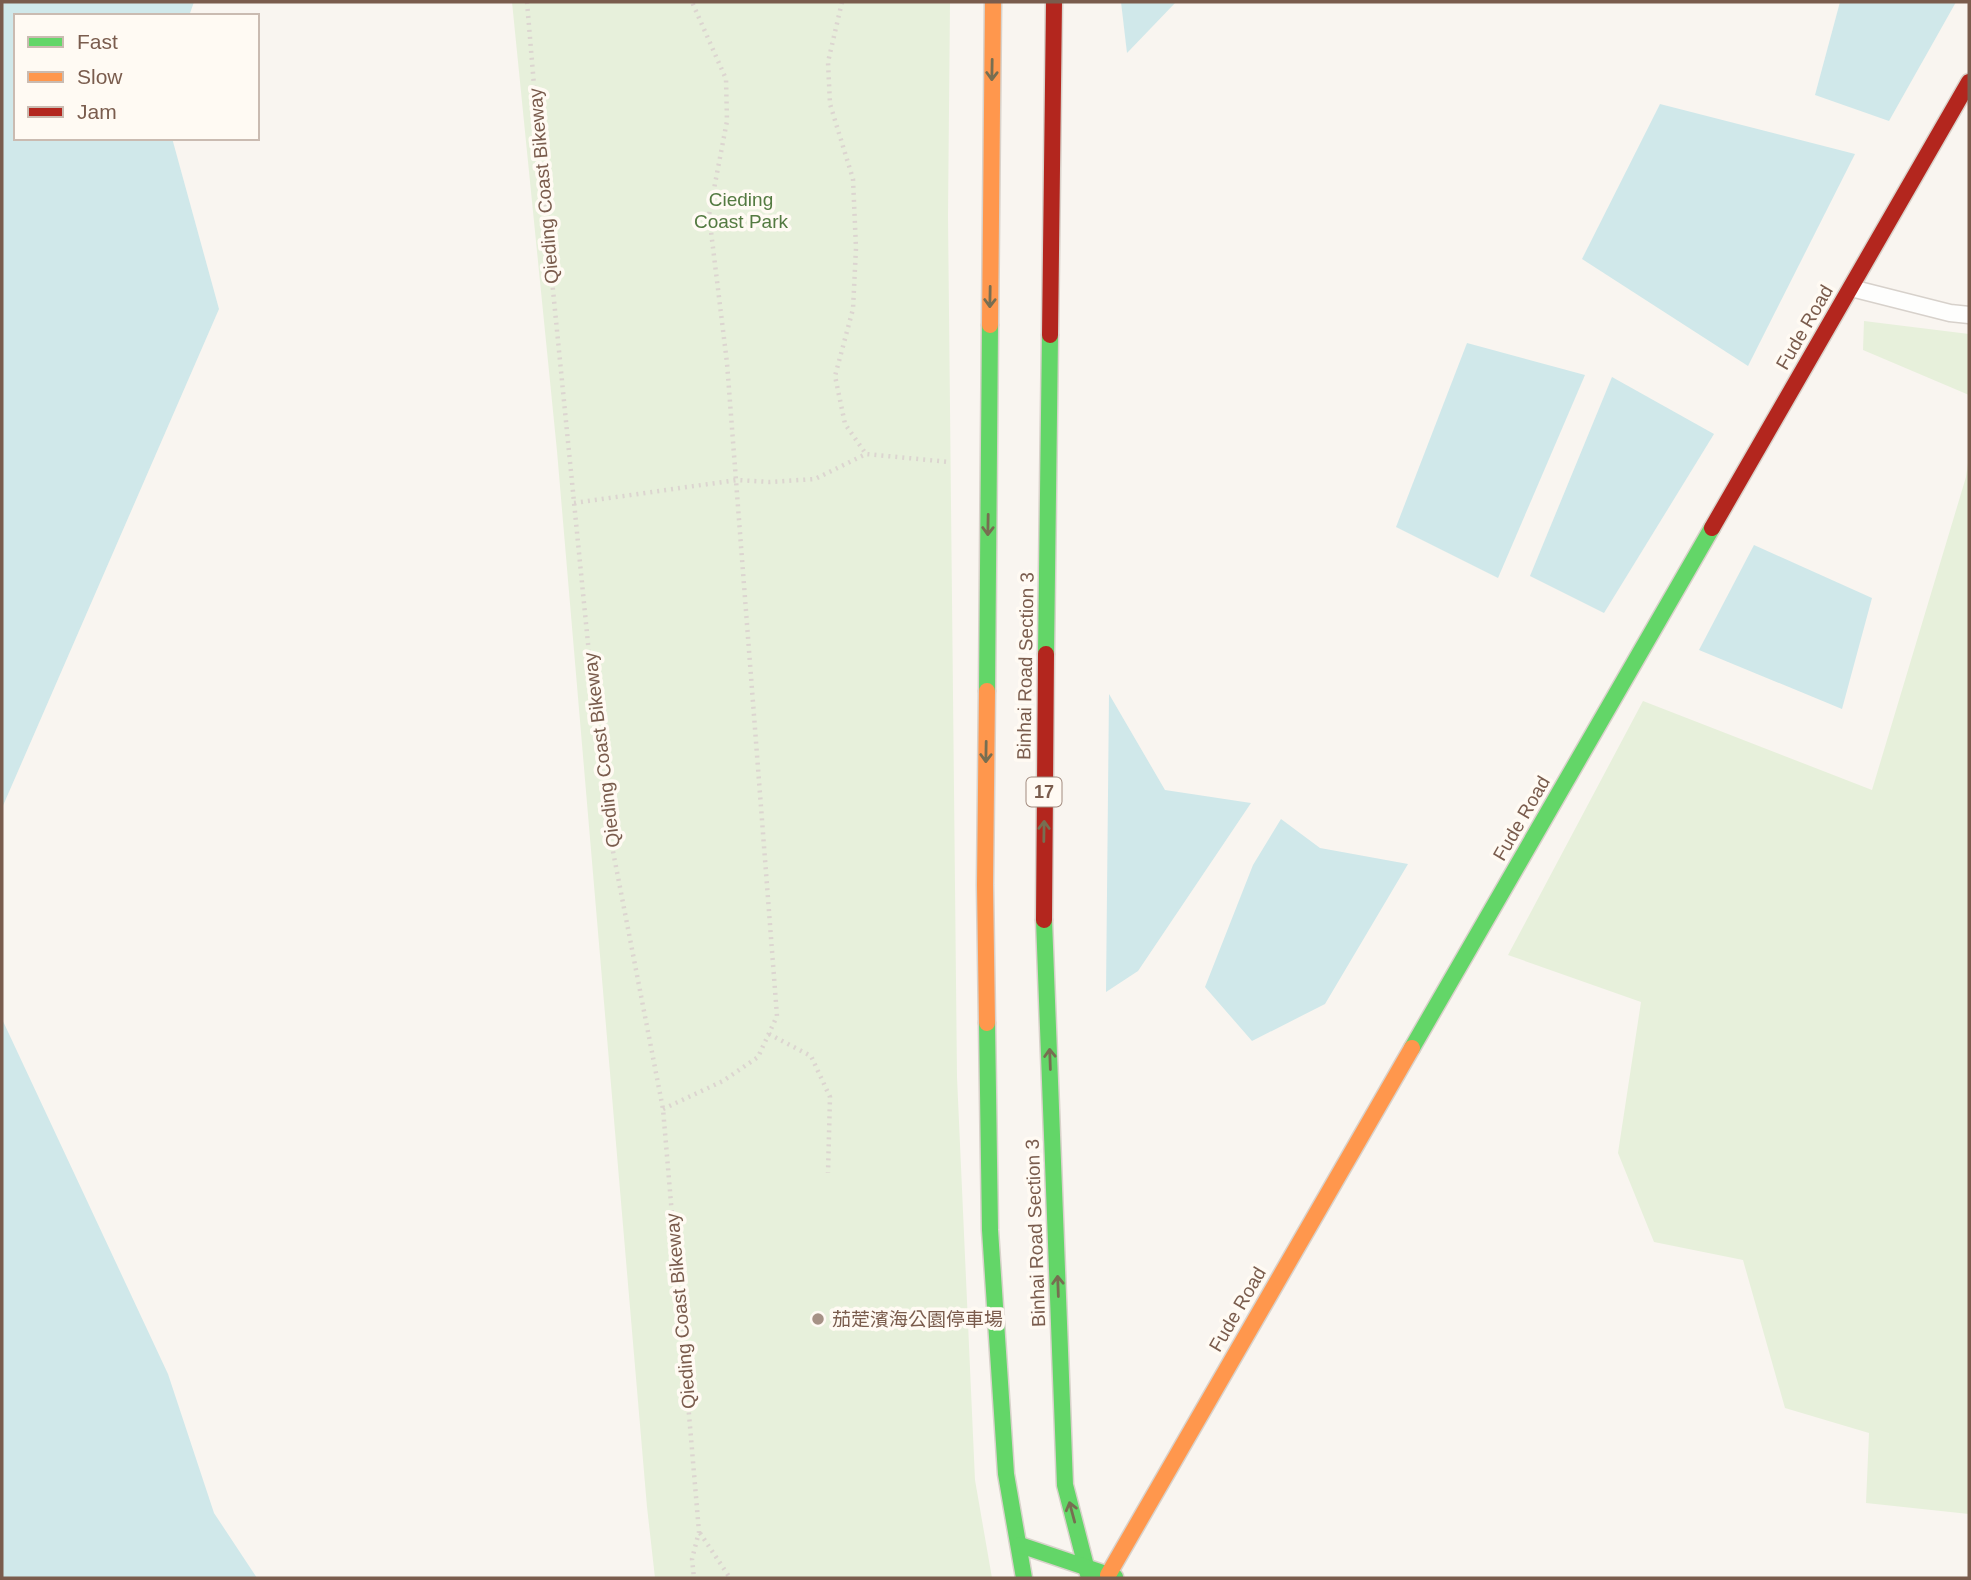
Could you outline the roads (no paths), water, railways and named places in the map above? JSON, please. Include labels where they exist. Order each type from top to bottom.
[{"type":"main road","name":"Binhai Road Section 3","points":[[993,2],[985,885],[990,1230],[1006,1474],[1024,1578]]},
{"type":"main road","name":"Binhai Road Section 3","points":[[1054,2],[1043,886],[1065,1485],[1089,1573]]},
{"type":"main road","name":"Fude Road","points":[[1114,1577],[1969,82]]},
{"type":"main road","points":[[1020,1545],[1089,1573],[1114,1577]]},
{"type":"lane","points":[[1851,288],[1950,313],[1969,315]]},
{"type":"water","points":[[2,2],[194,2],[190,14],[14,14],[14,140],[173,140],[219,309],[2,808]]},
{"type":"water","points":[[1121,2],[1176,2],[1127,53]]},
{"type":"water","points":[[1840,2],[1956,2],[1889,121],[1815,95]]},
{"type":"water","points":[[1660,104],[1855,154],[1748,366],[1582,259]]},
{"type":"water","points":[[1467,343],[1585,375],[1498,578],[1396,527]]},
{"type":"water","points":[[1612,377],[1714,434],[1604,613],[1530,576]]},
{"type":"water","points":[[1754,545],[1872,598],[1842,709],[1699,650]]},
{"type":"water","points":[[1109,694],[1165,790],[1251,803],[1138,971],[1106,992]]},
{"type":"water","points":[[1281,819],[1320,848],[1408,864],[1325,1004],[1252,1041],[1205,987],[1253,865]]},
{"type":"water","points":[[2,1019],[168,1374],[214,1513],[257,1578],[2,1578]]},
{"type":"place","name":"茄萣濱海公園停車場","points":[[818,1319]]},
{"type":"park label","name":"Cieding Coast Park","points":[[741,210]]}]
